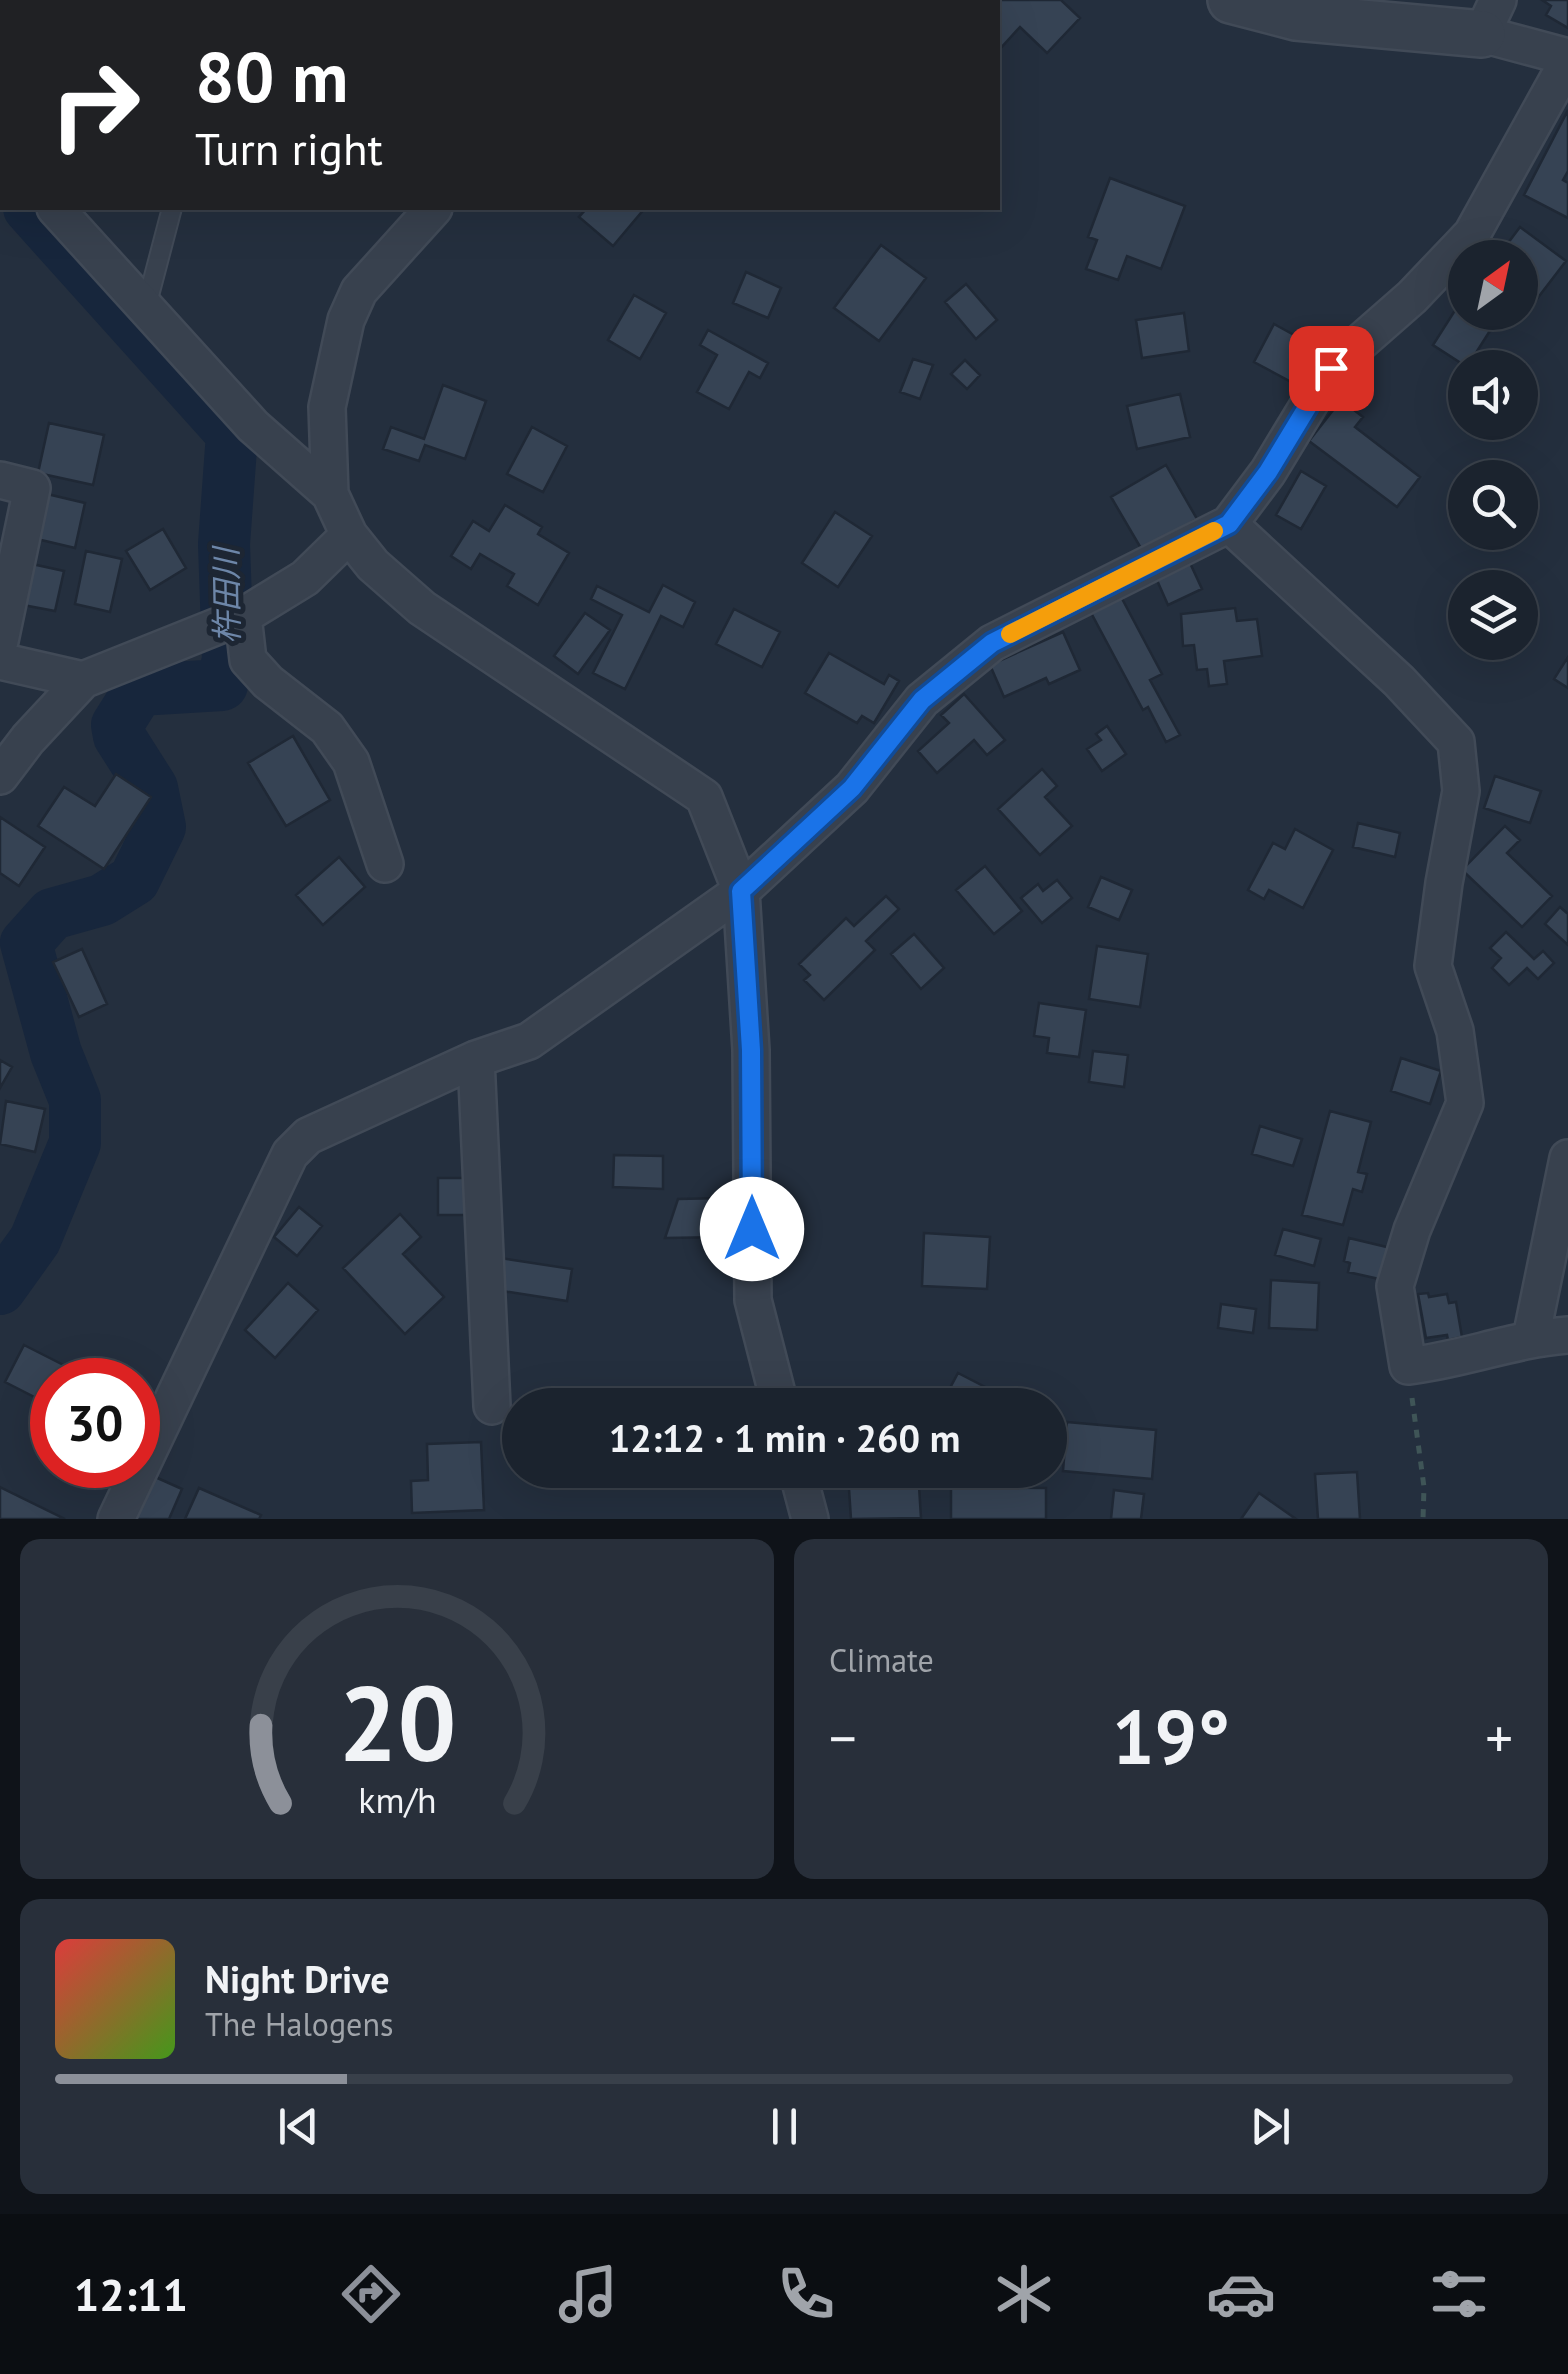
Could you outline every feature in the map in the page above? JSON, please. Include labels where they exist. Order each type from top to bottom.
[{"type":"street","points":[[116,1519],[290,1154],[308,1136],[476,1059],[528,1040],[741,891],[852,788],[922,700],[992,643],[1229,524],[1268,472],[1331,368],[1412,297],[1472,234],[1568,59],[1490,17],[1296,17],[1231,0]]},
{"type":"street","points":[[57,210],[253,426],[330,494]]},
{"type":"street","points":[[432,210],[359,291],[346,320],[327,406],[330,494],[349,535],[373,564],[422,608],[704,797],[741,891],[751,1050],[753,1300],[776,1388]]},
{"type":"street","points":[[0,480],[32,488],[0,640]]},
{"type":"street","points":[[1229,524],[1399,681],[1456,742],[1461,791],[1434,966],[1455,1032],[1465,1103],[1412,1230],[1395,1286],[1408,1366],[1452,1361],[1531,1338],[1568,1335]]},
{"type":"street","points":[[0,776],[28,739],[83,680],[230,622],[306,578],[349,535]]},
{"type":"street","points":[[230,622],[248,660],[268,682],[327,728],[351,762],[386,864]]},
{"type":"street","points":[[0,661],[83,680]]},
{"type":"street","points":[[476,1059],[492,1406]]},
{"type":"street","points":[[1531,1338],[1568,1158]]},
{"type":"street","points":[[802,1488],[810,1519]]},
{"type":"lane","points":[[146,307],[171,210]]},
{"type":"path","points":[[1408,1366],[1424,1488],[1423,1519]]},
{"type":"building","points":[[1000,0],[1061,0],[1080,18],[1047,53],[1020,27],[1000,49]]},
{"type":"building","points":[[1542,0],[1568,0],[1568,28],[1546,15],[1551,6]]},
{"type":"building","points":[[1568,110],[1568,171],[1563,180],[1568,183],[1568,218],[1524,195]]},
{"type":"building","points":[[1110,178],[1185,206],[1161,269],[1127,256],[1118,280],[1086,269],[1097,240],[1088,237]]},
{"type":"building","points":[[585,210],[643,210],[613,246],[579,217]]},
{"type":"building","points":[[1520,227],[1538,240],[1510,240]]},
{"type":"building","points":[[1538,240],[1566,261],[1538,298]]},
{"type":"building","points":[[881,245],[926,278],[879,341],[834,308]]},
{"type":"building","points":[[746,272],[781,288],[768,318],[733,303]]},
{"type":"building","points":[[966,284],[997,320],[976,339],[945,302]]},
{"type":"building","points":[[634,295],[666,313],[640,359],[608,340]]},
{"type":"building","points":[[1184,313],[1189,351],[1142,358],[1136,320]]},
{"type":"building","points":[[1448,321],[1448,330],[1490,330],[1478,350],[1448,350],[1448,355],[1433,345]]},
{"type":"building","points":[[1274,324],[1314,346],[1295,384],[1254,362]]},
{"type":"building","points":[[708,330],[768,363],[760,378],[749,372],[729,409],[697,392],[717,355],[700,345]]},
{"type":"building","points":[[913,359],[933,365],[920,399],[900,392]]},
{"type":"building","points":[[965,360],[980,375],[967,389],[951,374]]},
{"type":"building","points":[[443,385],[486,401],[465,459],[425,445],[419,461],[383,449],[391,427],[424,439]]},
{"type":"building","points":[[1180,394],[1190,437],[1137,449],[1127,406]]},
{"type":"building","points":[[1341,400],[1363,417],[1355,427],[1420,477],[1397,507],[1309,441]]},
{"type":"building","points":[[49,423],[104,435],[93,485],[38,473]]},
{"type":"building","points":[[532,427],[567,446],[543,492],[507,474]]},
{"type":"building","points":[[1166,465],[1197,519],[1142,550],[1111,497]]},
{"type":"building","points":[[1301,471],[1326,486],[1301,529],[1276,515]]},
{"type":"building","points":[[47,494],[85,503],[75,548],[37,539]]},
{"type":"building","points":[[505,505],[542,527],[538,534],[569,553],[538,605],[507,586],[514,574],[480,554],[471,569],[451,556],[473,521],[489,531]]},
{"type":"building","points":[[835,512],[872,536],[838,587],[802,563]]},
{"type":"building","points":[[163,529],[186,568],[150,590],[126,551]]},
{"type":"building","points":[[86,551],[122,559],[110,612],[75,604]]},
{"type":"building","points":[[1190,563],[1202,589],[1168,605],[1156,578]]},
{"type":"building","points":[[32,564],[64,571],[55,611],[23,605]]},
{"type":"building","points":[[663,585],[695,602],[683,627],[661,616],[625,689],[593,673],[622,615],[591,599],[597,586],[649,612]]},
{"type":"building","points":[[1119,593],[1162,674],[1150,680],[1180,735],[1166,742],[1148,707],[1143,710],[1089,609]]},
{"type":"building","points":[[1235,608],[1237,621],[1257,619],[1262,656],[1224,661],[1227,684],[1209,686],[1207,669],[1197,670],[1194,645],[1183,646],[1181,614]]},
{"type":"building","points":[[734,609],[780,632],[762,667],[716,644]]},
{"type":"building","points":[[585,613],[610,630],[578,674],[554,656]]},
{"type":"building","points":[[1063,632],[1080,670],[1049,684],[1046,678],[1004,697],[990,665]]},
{"type":"building","points":[[829,653],[884,684],[889,675],[899,681],[874,723],[862,716],[857,723],[805,693]]},
{"type":"building","points":[[1568,657],[1568,688],[1554,679]]},
{"type":"building","points":[[964,694],[1005,740],[987,755],[974,740],[937,773],[918,751],[949,723],[941,715]]},
{"type":"building","points":[[1107,726],[1126,754],[1102,771],[1087,749],[1101,740],[1096,734]]},
{"type":"building","points":[[293,736],[330,800],[286,826],[248,763]]},
{"type":"building","points":[[1042,769],[1057,786],[1045,797],[1072,826],[1040,855],[998,809]]},
{"type":"building","points":[[116,774],[151,797],[104,869],[38,826],[64,787],[95,806]]},
{"type":"building","points":[[1495,776],[1541,791],[1530,823],[1484,808]]},
{"type":"building","points":[[0,817],[45,847],[19,886],[0,873]]},
{"type":"building","points":[[1358,823],[1400,833],[1395,857],[1353,847]]},
{"type":"building","points":[[1505,826],[1520,840],[1507,853],[1552,896],[1522,927],[1462,870]]},
{"type":"building","points":[[1295,829],[1333,850],[1303,908],[1269,890],[1264,899],[1248,890],[1273,843],[1285,849]]},
{"type":"building","points":[[339,857],[365,887],[323,925],[296,895]]},
{"type":"building","points":[[985,866],[1022,911],[994,934],[956,890]]},
{"type":"building","points":[[1101,877],[1132,890],[1119,920],[1088,907]]},
{"type":"building","points":[[1057,880],[1072,898],[1042,923],[1021,898],[1038,884],[1043,891]]},
{"type":"building","points":[[886,896],[899,909],[866,941],[875,950],[824,1000],[804,980],[810,975],[799,964],[846,918],[854,926]]},
{"type":"building","points":[[1560,907],[1568,914],[1568,945],[1545,924]]},
{"type":"building","points":[[1506,932],[1534,959],[1543,951],[1554,963],[1538,979],[1527,968],[1509,985],[1492,968],[1501,958],[1490,948]]},
{"type":"building","points":[[914,934],[944,968],[921,989],[891,954]]},
{"type":"building","points":[[1097,946],[1148,954],[1140,1007],[1089,999]]},
{"type":"building","points":[[82,949],[107,1004],[79,1017],[53,962]]},
{"type":"building","points":[[1039,1003],[1086,1010],[1079,1057],[1047,1053],[1049,1038],[1034,1036]]},
{"type":"building","points":[[1093,1051],[1128,1055],[1124,1087],[1089,1082]]},
{"type":"building","points":[[1401,1058],[1441,1071],[1430,1104],[1391,1091]]},
{"type":"building","points":[[0,1060],[12,1067],[0,1088]]},
{"type":"building","points":[[6,1101],[45,1109],[35,1152],[0,1144]]},
{"type":"building","points":[[1330,1111],[1371,1122],[1358,1172],[1367,1174],[1362,1192],[1353,1189],[1343,1225],[1302,1215]]},
{"type":"building","points":[[1260,1126],[1302,1139],[1293,1166],[1252,1154]]},
{"type":"building","points":[[614,1155],[663,1156],[663,1189],[613,1187]]},
{"type":"building","points":[[438,1178],[471,1178],[471,1215],[438,1215]]},
{"type":"building","points":[[724,1198],[725,1237],[665,1238],[678,1199]]},
{"type":"building","points":[[299,1207],[322,1226],[297,1256],[274,1237]]},
{"type":"building","points":[[400,1214],[421,1237],[403,1254],[444,1297],[405,1334],[343,1268]]},
{"type":"building","points":[[1283,1229],[1321,1239],[1314,1266],[1275,1255]]},
{"type":"building","points":[[924,1233],[990,1237],[987,1289],[922,1286]]},
{"type":"building","points":[[1349,1238],[1395,1249],[1388,1281],[1348,1272],[1350,1263],[1344,1261]]},
{"type":"building","points":[[500,1258],[572,1269],[567,1301],[496,1290]]},
{"type":"building","points":[[1271,1280],[1319,1283],[1317,1330],[1269,1328]]},
{"type":"building","points":[[288,1283],[318,1310],[275,1358],[245,1330]]},
{"type":"building","points":[[1428,1293],[1429,1297],[1447,1294],[1449,1303],[1456,1302],[1462,1337],[1426,1338],[1418,1294]]},
{"type":"building","points":[[1221,1304],[1256,1309],[1253,1333],[1218,1328]]},
{"type":"building","points":[[24,1345],[50,1358],[30,1358],[30,1395],[5,1382]]},
{"type":"building","points":[[958,1373],[987,1388],[950,1388]]},
{"type":"building","points":[[1067,1422],[1156,1430],[1152,1479],[1067,1471]]},
{"type":"building","points":[[481,1442],[484,1510],[412,1513],[411,1481],[428,1480],[427,1444]]},
{"type":"building","points":[[1357,1472],[1360,1519],[1318,1519],[1315,1474]]},
{"type":"building","points":[[160,1479],[182,1489],[169,1519],[134,1519],[148,1488],[160,1488]]},
{"type":"building","points":[[0,1487],[65,1519],[0,1519]]},
{"type":"building","points":[[199,1488],[261,1515],[259,1519],[185,1519]]},
{"type":"building","points":[[849,1488],[919,1488],[921,1518],[851,1519]]},
{"type":"building","points":[[951,1488],[1046,1488],[1046,1519],[951,1519]]},
{"type":"building","points":[[1114,1490],[1144,1494],[1141,1519],[1111,1519]]},
{"type":"building","points":[[1259,1493],[1296,1519],[1241,1519]]},
{"type":"waterway","name":"杵田川","points":[[0,1289],[35,1240],[75,1143],[75,1100],[56,1053],[26,943],[52,914],[102,900],[134,880],[160,827],[152,788],[119,736],[117,725],[139,690],[222,685],[228,659],[224,544],[232,434],[31,210]]},
{"type":"slow traffic","points":[[1010,634],[1214,531]]},
{"type":"route","points":[[752,1229],[751,1050],[741,891],[852,788],[922,700],[992,643],[1229,524],[1268,472],[1331,368]]}]
